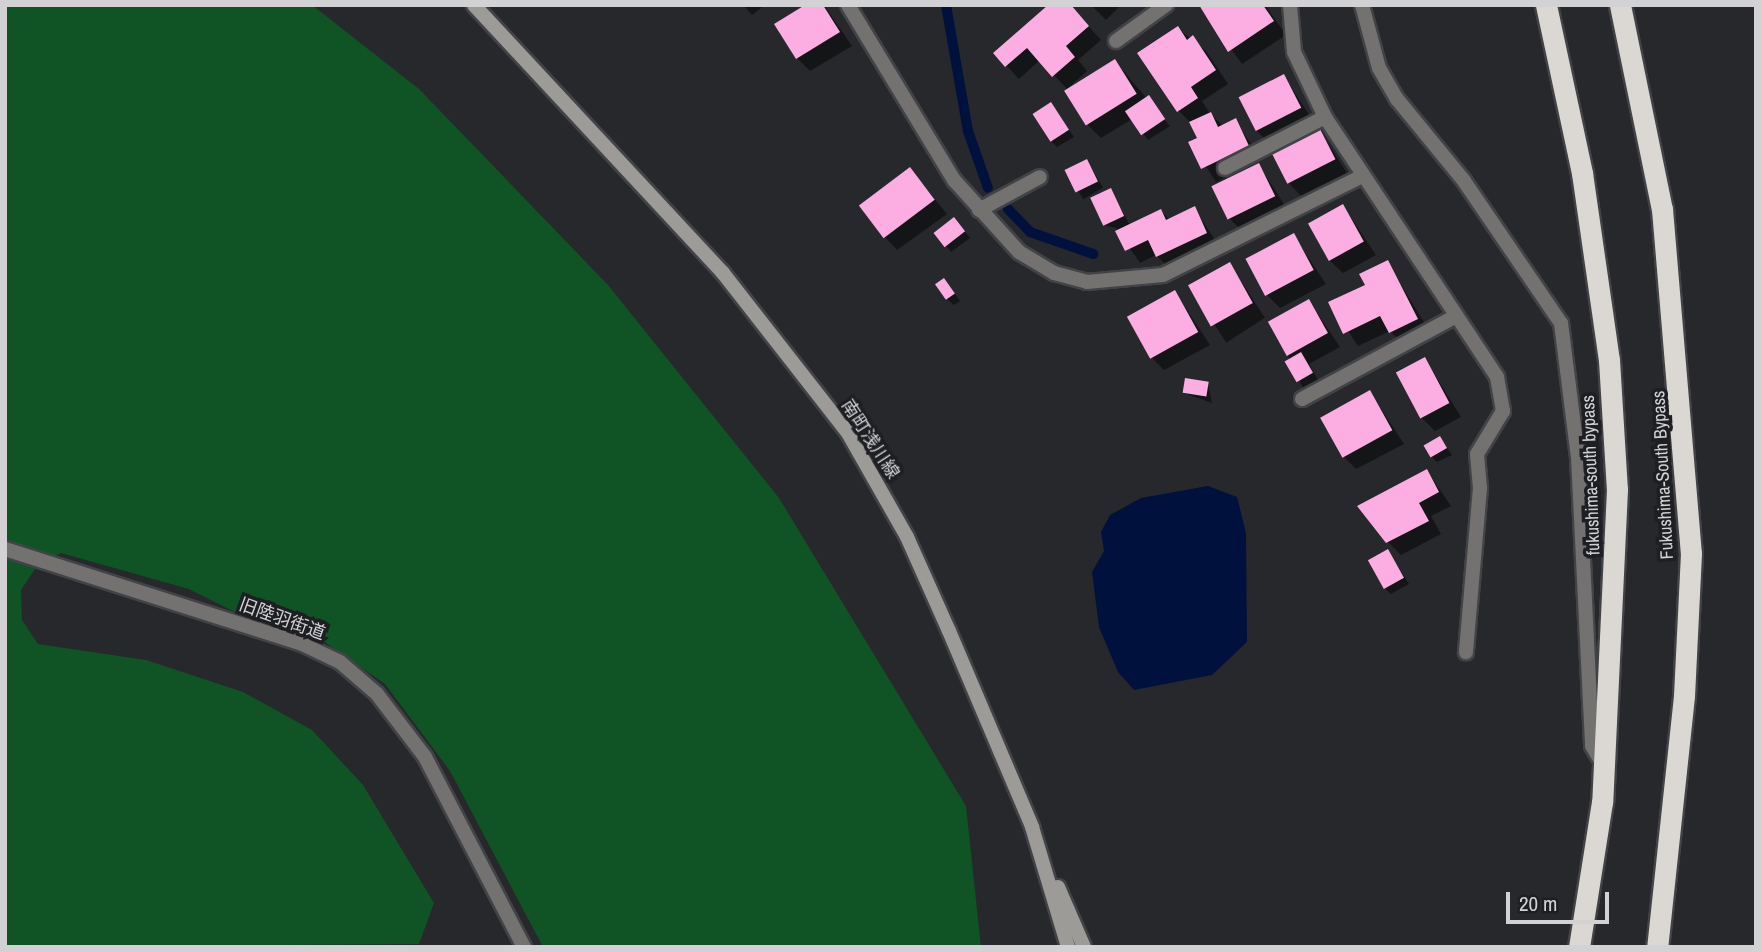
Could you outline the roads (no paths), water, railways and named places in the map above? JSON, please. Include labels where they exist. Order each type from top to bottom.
[{"type":"highway","name":"fukushima-south bypass","points":[[1546,5],[1582,173],[1609,360],[1617,489],[1605,768],[1579,947]]},
{"type":"highway","name":"Fukushima-South Bypass","points":[[1620,5],[1662,209],[1691,553],[1682,722],[1657,947]]},
{"type":"street","name":"南町浅川線","points":[[474,5],[723,274],[848,433],[907,537],[1032,827],[1068,947]]},
{"type":"street","points":[[848,5],[922,130],[979,209],[1019,252],[1054,273],[1087,282],[1135,281],[1163,275],[1362,176]]},
{"type":"street","points":[[1116,41],[1166,5]]},
{"type":"street","points":[[1290,5],[1294,52],[1325,117],[1454,317],[1497,377],[1503,411],[1477,454],[1480,488],[1466,652]]},
{"type":"street","points":[[1362,5],[1379,68],[1397,99],[1472,192],[1561,323],[1578,457],[1592,746],[1605,768]]},
{"type":"street","points":[[1225,168],[1325,117]]},
{"type":"street","points":[[979,209],[1040,177]]},
{"type":"street","points":[[1302,399],[1454,317]]},
{"type":"street","name":"旧陸羽街道","points":[[5,549],[300,643],[340,662],[377,694],[425,757],[524,947]]},
{"type":"street","points":[[1032,827],[1084,947]]},
{"type":"water","points":[[1208,486],[1237,497],[1246,533],[1247,642],[1212,675],[1134,690],[1118,672],[1099,627],[1092,572],[1104,551],[1101,532],[1110,515],[1141,498]]},
{"type":"waterway","points":[[946,5],[968,131],[988,188]]},
{"type":"waterway","points":[[1008,209],[1030,232],[1093,254]]}]
